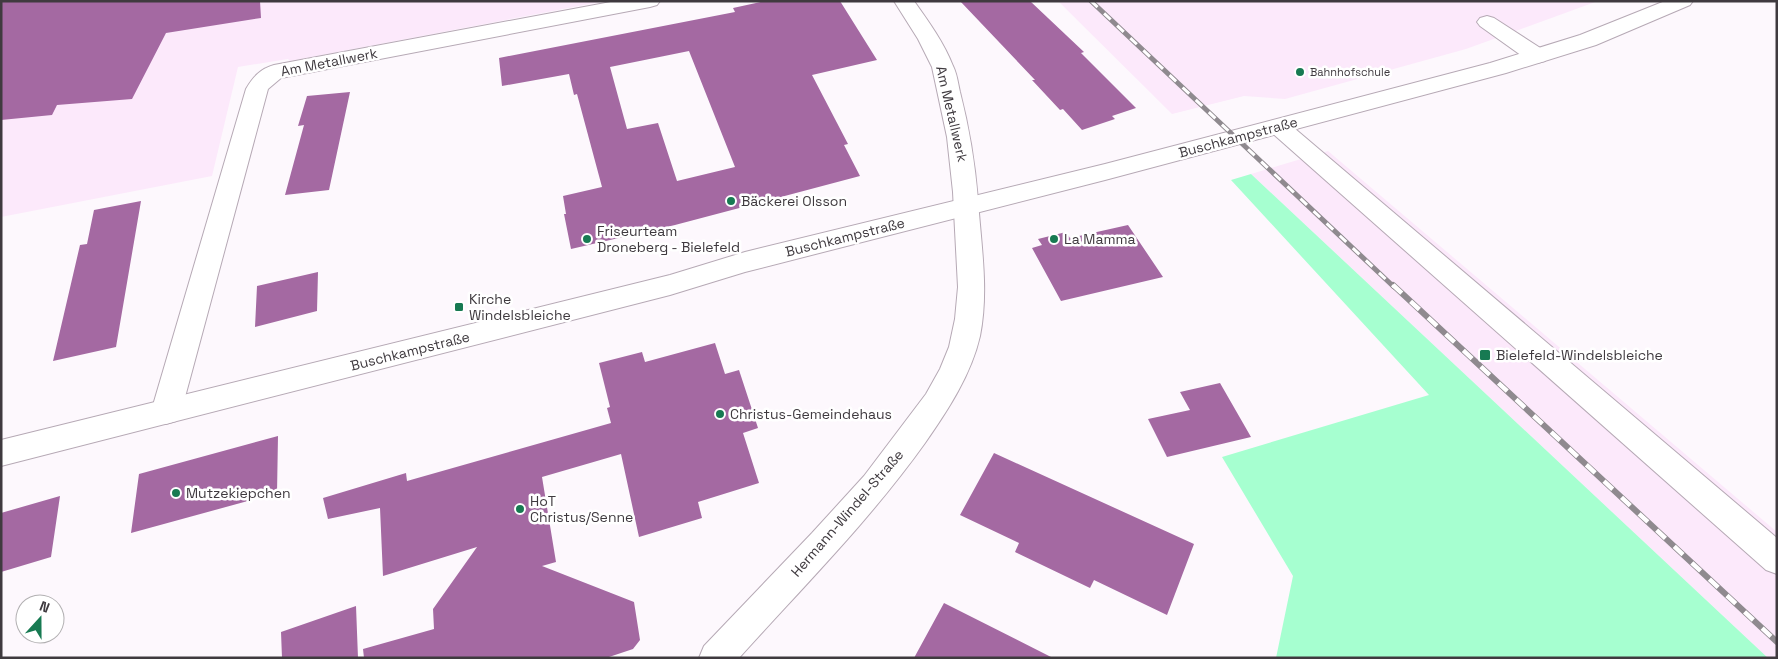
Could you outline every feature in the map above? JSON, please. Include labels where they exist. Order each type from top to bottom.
[{"type":"main road","name":"Am Metallwerk","points":[[166,412],[257,89],[264,78],[274,72],[650,1]]},
{"type":"main road","name":"Am Metallwerk","points":[[904,1],[923,28],[942,65],[956,123],[965,174],[966,207]]},
{"type":"main road","name":"Buschkampstraße","points":[[1,453],[670,285],[745,262],[1279,127],[1537,56],[1588,40],[1682,1]]},
{"type":"main road","points":[[1487,22],[1537,56]]},
{"type":"main road","points":[[1279,127],[1777,559]]},
{"type":"main road","name":"Hermann-Windel-Straße","points":[[716,658],[878,482],[903,451],[943,392],[958,364],[967,334],[970,300],[970,264],[966,207]]},
{"type":"shaded area","points":[[1,1],[606,1],[290,61],[288,59],[238,67],[212,176],[1,217]]},
{"type":"shaded area","name":"Bahnhofschule","points":[[1058,1],[1598,1],[1466,49],[1285,99],[1244,96],[1172,114]]},
{"type":"shaded area","points":[[1328,151],[1777,532],[1777,658],[1768,658],[1251,174]]},
{"type":"green space","points":[[1251,174],[1768,658],[1276,658],[1293,576],[1222,457],[1429,395],[1231,180]]},
{"type":"building","points":[[1,1],[260,1],[261,18],[166,33],[132,99],[57,105],[52,115],[1,120]]},
{"type":"building","points":[[765,1],[840,1],[877,60],[812,75],[848,144],[844,145],[860,176],[675,225],[571,249],[564,214],[566,214],[563,196],[602,187],[577,94],[574,95],[569,74],[502,86],[499,58],[735,12],[733,8]],"holes":[[[689,51],[735,167],[677,181],[658,123],[627,129],[610,67]]]},
{"type":"building","points":[[960,1],[1030,1],[1084,52],[1081,53],[1136,108],[1112,116],[1115,119],[1082,130],[1063,109],[1060,110],[1032,80],[1035,80]]},
{"type":"building","points":[[350,92],[329,190],[285,195],[304,125],[298,126],[307,96]]},
{"type":"building","points":[[141,201],[116,347],[53,361],[80,245],[87,244],[94,210]]},
{"type":"building","points":[[1128,225],[1163,277],[1061,301],[1032,248],[1042,245],[1038,239],[1066,232],[1070,238]]},
{"type":"building","points":[[318,272],[317,311],[255,327],[257,286]]},
{"type":"building","points":[[715,343],[725,374],[739,370],[758,428],[743,433],[759,483],[698,502],[702,518],[639,537],[621,454],[542,477],[556,562],[542,566],[634,602],[640,640],[633,649],[606,658],[364,658],[363,649],[434,629],[433,609],[477,547],[383,576],[380,508],[328,519],[323,498],[406,473],[407,481],[611,423],[607,408],[610,407],[599,363],[642,352],[645,362]]},
{"type":"building","points":[[1220,383],[1251,437],[1167,457],[1148,419],[1190,410],[1180,392]]},
{"type":"building","points":[[278,436],[277,493],[131,533],[139,474]]},
{"type":"building","points":[[994,453],[1194,544],[1167,615],[1094,580],[1090,588],[1015,552],[1019,543],[960,515]]},
{"type":"building","points":[[60,496],[51,557],[1,572],[1,513]]},
{"type":"building","points":[[944,603],[1053,658],[914,658]]},
{"type":"building","points":[[356,606],[358,658],[282,658],[281,632]]},
{"type":"railway","points":[[1091,1],[1394,287]]},
{"type":"railway","points":[[1393,285],[1777,642]]},
{"type":"place","name":"Bahnhofschule","points":[[1300,72]]},
{"type":"place","name":"Bäckerei Olsson","points":[[731,201]]},
{"type":"place","name":"Friseurteam Droneberg - Bielefeld","points":[[587,239]]},
{"type":"place","name":"La Mamma","points":[[1054,239]]},
{"type":"place","name":"Kirche Windelsbleiche","points":[[459,307]]},
{"type":"place","name":"Bielefeld-Windelsbleiche","points":[[1485,355]]},
{"type":"place","name":"Christus-Gemeindehaus","points":[[720,414]]},
{"type":"place","name":"Mutzekiepchen","points":[[176,493]]},
{"type":"place","name":"HoT Christus/Senne","points":[[520,509]]}]
